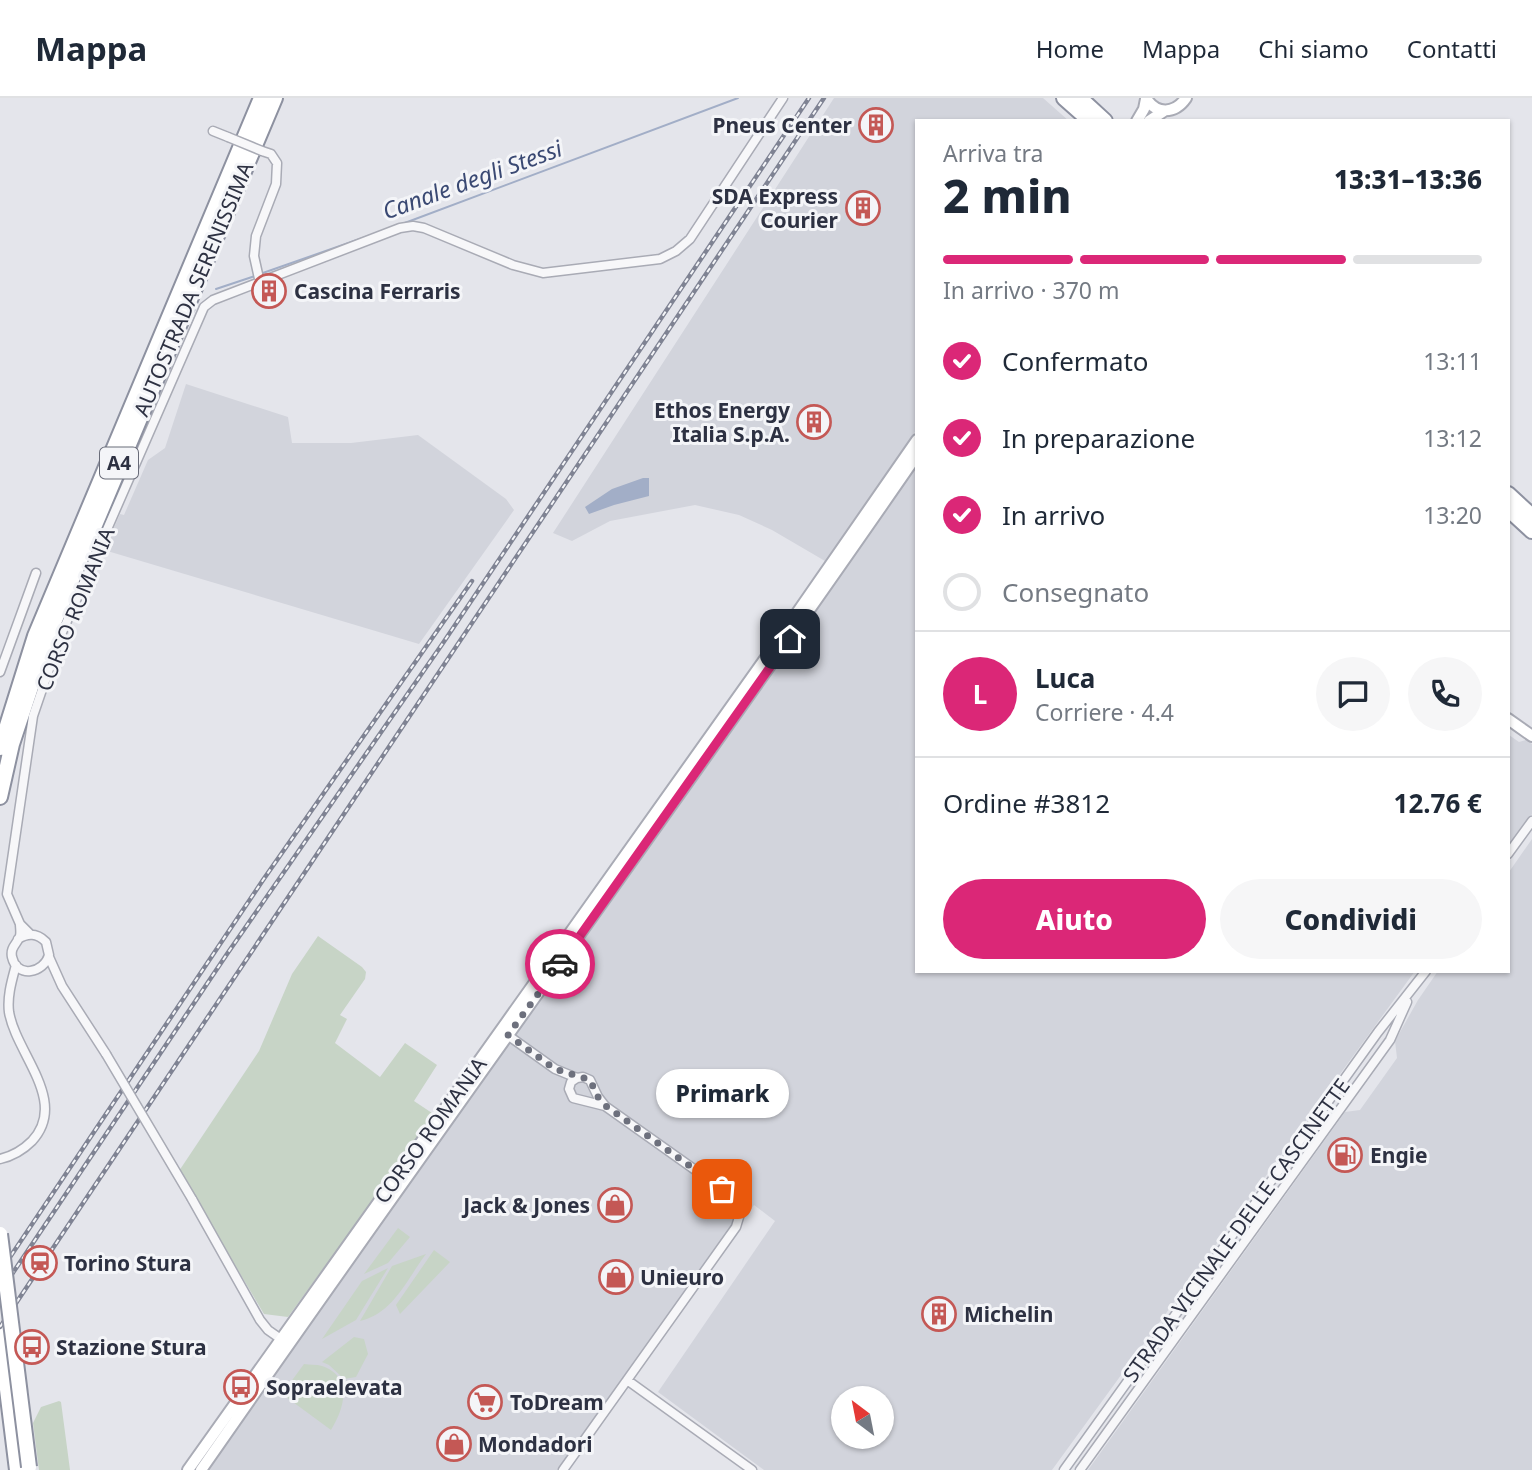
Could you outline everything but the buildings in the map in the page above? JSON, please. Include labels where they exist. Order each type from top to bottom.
[{"type":"highway","name":"AUTOSTRADA SERENISSIMA","points":[[0,748],[16,689],[35,636],[261,98]]},
{"type":"highway","name":"AUTOSTRADA SERENISSIMA","points":[[0,797],[12,744],[47,639],[275,98]]},
{"type":"highway","points":[[1064,98],[1088,119]]},
{"type":"highway","points":[[1080,98],[1103,119]]},
{"type":"highway","points":[[1510,496],[1532,516]]},
{"type":"highway","points":[[1510,511],[1532,531]]},
{"type":"highway","points":[[0,1234],[30,1470]]},
{"type":"highway","points":[[0,1333],[17,1470]]},
{"type":"main road","points":[[1146,98],[1153,107],[1164,111]]},
{"type":"main road","points":[[1138,119],[1146,98]]},
{"type":"main road","points":[[1152,119],[1164,111],[1176,108],[1186,98]]},
{"type":"main road","name":"CORSO ROMANIA","points":[[188,1470],[285,1342],[915,443]]},
{"type":"main road","name":"CORSO ROMANIA","points":[[504,1032],[776,660],[915,458]]},
{"type":"main road","points":[[1510,720],[1532,736]]},
{"type":"main road","name":"CORSO ROMANIA","points":[[201,1470],[285,1342]]},
{"type":"street","points":[[213,131],[271,155],[277,163],[276,184],[257,236],[254,256],[260,283],[400,228],[413,226],[424,228],[513,265],[543,273],[660,259],[676,251],[690,239],[783,98]]},
{"type":"street","name":"CORSO ROMANIA","points":[[30,934],[20,924],[7,894],[33,716],[60,637],[204,307],[214,300],[260,283]]},
{"type":"street","points":[[0,672],[36,573]]},
{"type":"street","points":[[1510,851],[1532,821]]},
{"type":"street","name":"CORSO ROMANIA","points":[[18,939],[20,924]]},
{"type":"street","points":[[0,1159],[25,1148],[39,1133],[46,1111],[45,1100],[13,1026],[9,1010],[10,989],[16,965],[12,948],[18,939],[30,934],[46,942],[62,986],[106,1054],[192,1199],[260,1320],[268,1330],[285,1342]]},
{"type":"street","points":[[10,989],[27,971],[45,965],[49,955]]},
{"type":"street","points":[[16,965],[27,971]]},
{"type":"street","points":[[39,969],[50,974],[62,986]]},
{"type":"street","name":"STRADA VICINALE DELLE CASCINETTE","points":[[1064,1470],[1378,1032],[1425,973]]},
{"type":"street","name":"STRADA VICINALE DELLE CASCINETTE","points":[[1080,1470],[1390,1040],[1411,992]]},
{"type":"street","points":[[504,1032],[555,1069],[577,1078]]},
{"type":"street","points":[[555,1069],[573,1098],[586,1100],[592,1096],[594,1089]]},
{"type":"street","points":[[563,1470],[736,1227],[739,1212],[739,1206],[730,1196],[606,1106],[590,1080],[577,1078],[571,1082],[569,1089]]},
{"type":"street","points":[[586,1100],[606,1106]]},
{"type":"street","points":[[1263,1193],[1274,1200]]},
{"type":"street","points":[[1218,1255],[1229,1263]]},
{"type":"street","points":[[627,1380],[752,1470]]},
{"type":"shaded area","points":[[834,98],[1043,98],[1067,119],[915,119],[915,432],[825,561],[772,530],[739,515],[695,505],[610,521],[572,541],[553,533]]},
{"type":"shaded area","points":[[186,384],[288,417],[292,443],[351,443],[418,435],[506,499],[514,510],[419,644],[104,550],[120,514],[124,515],[148,460],[165,448]]},
{"type":"shaded area","points":[[915,458],[915,973],[1414,973],[1052,1470],[764,1470],[658,1392],[775,1221],[754,1205],[563,1470],[201,1470]]},
{"type":"shaded area","points":[[1510,736],[1519,742],[1526,740],[1532,744],[1532,814],[1510,845]]},
{"type":"shaded area","points":[[1532,839],[1532,1470],[1088,1470],[1345,1112],[1360,1110],[1397,1058],[1395,1041],[1437,973],[1510,973],[1510,871]]},
{"type":"green space","points":[[318,936],[366,972],[365,979],[340,1015],[347,1019],[335,1043],[380,1077],[405,1043],[437,1065],[414,1101],[435,1115],[288,1317],[264,1314],[179,1171],[259,1051],[292,974]]},
{"type":"green space","points":[[398,1228],[410,1237],[388,1263],[364,1274]]},
{"type":"green space","points":[[434,1250],[450,1262],[400,1314],[396,1305]]},
{"type":"green space","points":[[426,1254],[390,1303],[372,1317],[360,1321],[392,1266]]},
{"type":"green space","points":[[388,1268],[356,1320],[322,1339],[362,1281]]},
{"type":"green space","points":[[354,1337],[364,1339],[368,1354],[356,1377],[344,1379],[322,1362]]},
{"type":"green space","points":[[304,1364],[320,1365],[339,1378],[342,1403],[331,1430],[282,1394]]},
{"type":"green space","points":[[59,1401],[70,1470],[39,1470],[33,1423],[41,1407]]},
{"type":"water","points":[[649,478],[649,496],[589,514],[585,507],[612,489]]},
{"type":"waterway","name":"Canale degli Stessi","points":[[402,224],[738,98]]},
{"type":"waterway","name":"Canale degli Stessi","points":[[260,274],[374,234]]},
{"type":"waterway","name":"Canale degli Stessi","points":[[216,289],[255,276]]},
{"type":"railway","points":[[0,1292],[227,954],[443,643],[809,98]]},
{"type":"railway","points":[[0,1327],[824,98]]},
{"type":"railway","points":[[0,1272],[263,880],[472,581]]},
{"type":"way so far","points":[[560,964],[508,1035],[555,1069],[590,1080],[606,1106],[722,1189]]},
{"type":"place","name":"Pneus Center","points":[[876,125]]},
{"type":"place","name":"SDA Express Courier","points":[[863,208]]},
{"type":"place","name":"Cascina Ferraris","points":[[269,291]]},
{"type":"place","name":"Ethos Energy Italia S.p.A.","points":[[814,422]]},
{"type":"place","name":"Engie","points":[[1345,1155]]},
{"type":"place","name":"Primark","points":[[722,1189]]},
{"type":"place","name":"Jack & Jones","points":[[615,1205]]},
{"type":"place","name":"Torino Stura","points":[[40,1263]]},
{"type":"place","name":"Unieuro","points":[[616,1277]]},
{"type":"place","name":"Michelin","points":[[939,1314]]},
{"type":"place","name":"Stazione Stura","points":[[32,1347]]},
{"type":"place","name":"Sopraelevata","points":[[241,1387]]},
{"type":"place","name":"ToDream","points":[[485,1402]]},
{"type":"place","name":"Mondadori","points":[[454,1444]]},
{"type":"route","points":[[560,964],[790,639]]}]
